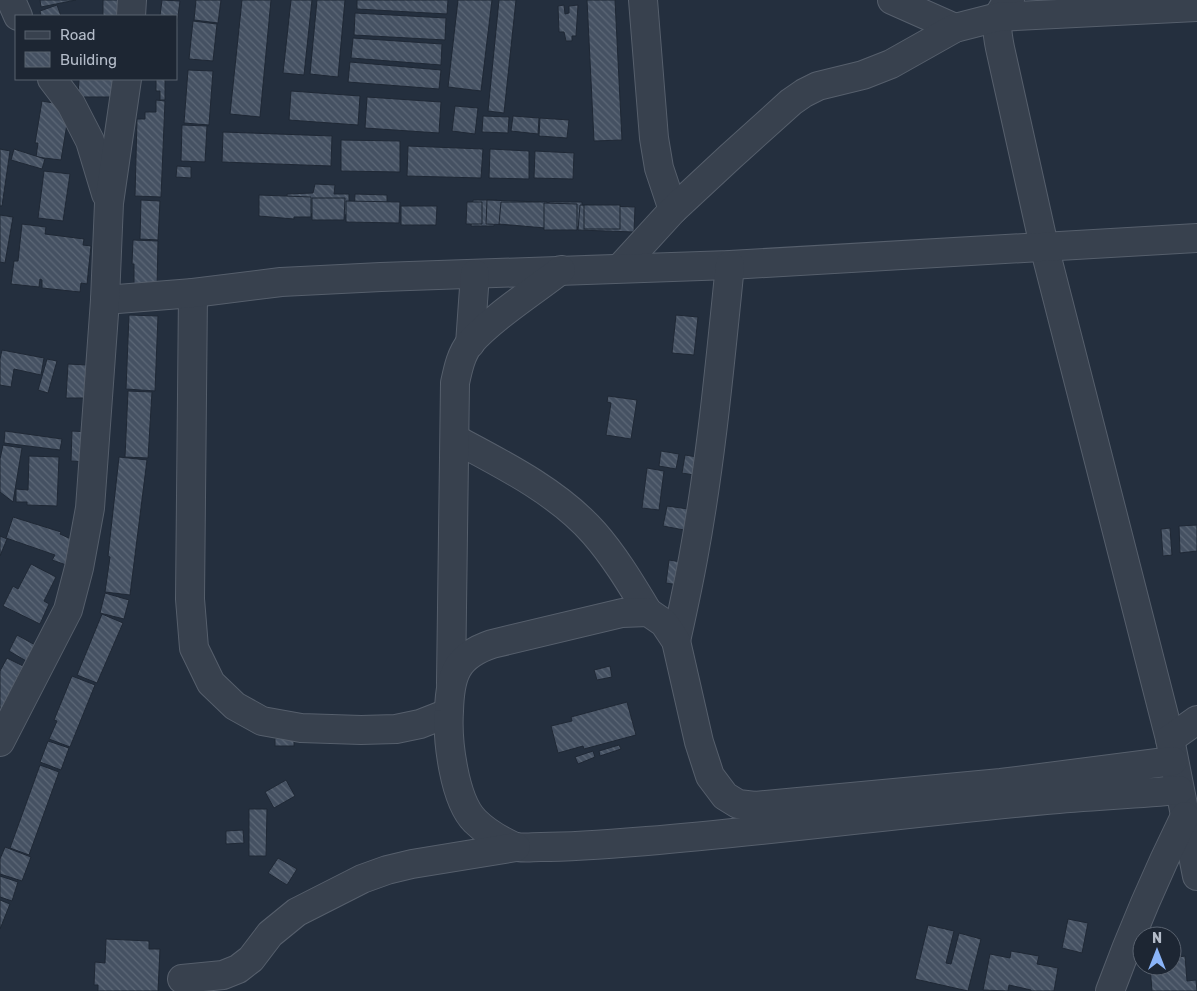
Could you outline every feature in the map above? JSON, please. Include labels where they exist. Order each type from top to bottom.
[{"type":"street","points":[[10,0],[18,15]]},
{"type":"street","points":[[131,15],[132,0]]},
{"type":"street","points":[[643,0],[654,138],[659,168],[673,210]]},
{"type":"street","points":[[892,0],[955,28]]},
{"type":"street","points":[[620,268],[673,210],[791,102],[818,86],[863,75],[891,64],[955,28],[1004,8],[1197,7]]},
{"type":"street","points":[[1004,8],[997,31],[1044,246],[1171,750],[1197,876]]},
{"type":"street","points":[[53,80],[71,104],[90,141],[109,203]]},
{"type":"street","points":[[0,742],[68,610],[79,568],[90,508],[105,300],[109,203],[127,80]]},
{"type":"street","points":[[105,300],[192,293],[281,282],[730,265],[1197,238]]},
{"type":"street","points":[[676,641],[693,560],[706,482],[730,265]]},
{"type":"street","points":[[516,847],[491,834],[474,820],[461,800],[452,762],[448,713],[451,683],[456,383],[459,363],[470,344],[496,320],[561,270]]},
{"type":"street","points":[[470,344],[475,274]]},
{"type":"street","points":[[192,293],[190,599],[194,648],[211,683],[235,706],[262,721],[301,728],[396,729],[420,724],[448,713]]},
{"type":"street","points":[[455,439],[503,465],[566,507],[593,532],[621,567],[648,612],[664,623],[676,641],[699,742],[710,776],[725,796],[738,804],[755,806],[1001,783],[1171,750],[1197,720]]},
{"type":"street","points":[[451,683],[462,662],[476,650],[492,644],[622,613],[648,612]]},
{"type":"street","points":[[182,979],[223,975],[238,969],[251,959],[270,934],[297,912],[362,879],[396,868],[516,847],[571,847],[738,833],[1046,800],[1182,803]]},
{"type":"street","points":[[1110,991],[1150,891],[1182,803]]},
{"type":"building","points":[[40,0],[76,0],[41,7]]},
{"type":"building","points":[[103,0],[122,0],[122,15],[103,15]]},
{"type":"building","points":[[162,0],[180,1],[178,16],[160,15]]},
{"type":"building","points":[[196,0],[221,0],[218,23],[194,20]]},
{"type":"building","points":[[242,0],[271,0],[260,117],[230,114]]},
{"type":"building","points":[[291,0],[312,0],[304,75],[283,73]]},
{"type":"building","points":[[317,0],[345,0],[338,77],[310,74]]},
{"type":"building","points":[[357,0],[448,0],[447,14],[357,9]]},
{"type":"building","points":[[458,0],[492,0],[481,91],[448,87]]},
{"type":"building","points":[[499,0],[516,0],[504,113],[488,111]]},
{"type":"building","points":[[587,0],[615,0],[622,140],[594,141]]},
{"type":"building","points":[[57,5],[61,15],[41,15],[40,11]]},
{"type":"building","points":[[564,5],[565,14],[569,13],[569,6],[578,5],[576,36],[572,36],[572,41],[566,41],[564,32],[559,32],[558,6]]},
{"type":"building","points":[[355,13],[446,18],[445,40],[354,35]]},
{"type":"building","points":[[193,21],[217,24],[213,61],[189,59]]},
{"type":"building","points":[[353,38],[442,44],[441,65],[351,58]]},
{"type":"building","points":[[350,62],[441,70],[439,89],[348,82]]},
{"type":"building","points":[[188,70],[213,71],[209,125],[184,123]]},
{"type":"building","points":[[79,80],[117,80],[117,97],[78,97]]},
{"type":"building","points":[[156,80],[165,80],[165,100],[160,100],[160,91],[156,91]]},
{"type":"building","points":[[291,91],[360,96],[358,125],[289,120]]},
{"type":"building","points":[[367,97],[441,102],[439,133],[365,128]]},
{"type":"building","points":[[156,100],[165,101],[161,197],[135,196],[137,119],[145,119],[145,112],[156,112]]},
{"type":"building","points":[[42,101],[70,106],[61,160],[36,157],[38,143],[35,143]]},
{"type":"building","points":[[455,106],[478,108],[475,134],[452,131]]},
{"type":"building","points":[[483,116],[509,117],[508,133],[482,132]]},
{"type":"building","points":[[513,116],[539,118],[538,134],[511,131]]},
{"type":"building","points":[[540,118],[569,120],[567,138],[539,136]]},
{"type":"building","points":[[182,125],[207,126],[205,162],[181,161]]},
{"type":"building","points":[[223,132],[332,136],[331,166],[222,162]]},
{"type":"building","points":[[341,140],[400,141],[400,172],[341,171]]},
{"type":"building","points":[[408,146],[483,149],[481,178],[407,176]]},
{"type":"building","points":[[0,149],[10,151],[2,206],[0,206]]},
{"type":"building","points":[[14,149],[45,159],[42,169],[11,160]]},
{"type":"building","points":[[490,149],[529,151],[529,179],[489,178]]},
{"type":"building","points":[[535,151],[574,153],[573,179],[534,178]]},
{"type":"building","points":[[177,166],[191,167],[191,178],[176,177]]},
{"type":"building","points":[[44,171],[70,174],[63,221],[38,218]]},
{"type":"building","points":[[315,184],[335,185],[334,194],[349,194],[349,215],[288,213],[287,194],[313,193]]},
{"type":"building","points":[[355,194],[387,195],[387,217],[354,216]]},
{"type":"building","points":[[259,195],[311,197],[311,217],[294,217],[294,219],[259,216]]},
{"type":"building","points":[[312,198],[345,198],[344,220],[312,220]]},
{"type":"building","points":[[141,200],[160,201],[158,240],[140,239]]},
{"type":"building","points":[[473,200],[497,200],[494,226],[471,226]]},
{"type":"building","points":[[487,200],[541,202],[540,226],[486,224]]},
{"type":"building","points":[[346,201],[400,202],[399,223],[346,222]]},
{"type":"building","points":[[467,202],[482,202],[482,224],[466,224]]},
{"type":"building","points":[[501,202],[547,202],[545,228],[499,224]]},
{"type":"building","points":[[549,202],[582,202],[582,227],[563,227],[564,221],[549,219]]},
{"type":"building","points":[[544,203],[577,204],[577,230],[544,230]]},
{"type":"building","points":[[580,205],[635,207],[634,232],[578,230]]},
{"type":"building","points":[[584,205],[620,205],[620,229],[584,229]]},
{"type":"building","points":[[401,206],[437,206],[436,225],[401,225]]},
{"type":"building","points":[[0,215],[13,217],[5,263],[0,262]]},
{"type":"building","points":[[22,224],[46,227],[45,234],[84,239],[83,245],[91,246],[87,284],[81,283],[80,292],[42,288],[42,280],[40,279],[39,287],[11,284],[14,261],[18,261]]},
{"type":"building","points":[[133,240],[158,241],[157,289],[134,289]]},
{"type":"building","points":[[129,315],[158,316],[155,391],[126,389]]},
{"type":"building","points":[[676,315],[698,317],[694,355],[672,353]]},
{"type":"building","points":[[2,350],[44,358],[41,375],[14,369],[11,387],[0,385]]},
{"type":"building","points":[[47,359],[57,361],[48,393],[38,390]]},
{"type":"building","points":[[68,364],[87,365],[86,398],[66,398]]},
{"type":"building","points":[[128,391],[152,392],[148,458],[125,457]]},
{"type":"building","points":[[608,396],[637,400],[631,439],[606,435],[611,403],[607,402]]},
{"type":"building","points":[[5,431],[62,439],[60,450],[4,443]]},
{"type":"building","points":[[72,431],[89,432],[88,462],[71,461]]},
{"type":"building","points":[[3,445],[22,448],[13,502],[0,492],[0,459]]},
{"type":"building","points":[[661,451],[679,454],[676,469],[659,466]]},
{"type":"building","points":[[685,455],[703,458],[700,476],[682,473]]},
{"type":"building","points":[[29,456],[59,457],[57,506],[27,505],[27,502],[16,502],[16,489],[28,490]]},
{"type":"building","points":[[119,457],[147,460],[130,595],[105,592]]},
{"type":"building","points":[[647,468],[664,471],[659,510],[642,508]]},
{"type":"building","points":[[667,506],[688,509],[684,530],[663,526]]},
{"type":"building","points":[[13,517],[61,532],[60,534],[71,539],[72,567],[52,560],[55,555],[6,538]]},
{"type":"building","points":[[1197,525],[1197,551],[1180,553],[1179,526]]},
{"type":"building","points":[[1170,528],[1172,555],[1163,556],[1161,529]]},
{"type":"building","points":[[0,536],[7,539],[0,556]]},
{"type":"building","points":[[669,560],[687,563],[684,586],[666,583]]},
{"type":"building","points":[[31,564],[56,577],[44,601],[49,604],[40,624],[3,606],[13,586],[18,589]]},
{"type":"building","points":[[105,593],[129,600],[124,619],[100,613]]},
{"type":"building","points":[[102,614],[123,623],[97,683],[77,675]]},
{"type":"building","points":[[17,635],[37,646],[28,662],[9,651]]},
{"type":"building","points":[[7,658],[23,666],[0,713],[0,671]]},
{"type":"building","points":[[610,666],[612,677],[597,680],[594,670]]},
{"type":"building","points":[[72,676],[95,685],[70,747],[49,739],[57,721],[54,720]]},
{"type":"building","points":[[627,702],[636,735],[584,749],[583,746],[558,753],[551,726],[572,721],[571,717]]},
{"type":"building","points":[[275,738],[294,738],[294,746],[275,746]]},
{"type":"building","points":[[48,741],[69,748],[61,770],[40,762]]},
{"type":"building","points":[[619,745],[621,749],[600,756],[599,751]]},
{"type":"building","points":[[593,751],[595,757],[578,764],[575,757]]},
{"type":"building","points":[[40,765],[59,772],[29,855],[10,848]]},
{"type":"building","points":[[286,780],[295,796],[274,808],[265,792]]},
{"type":"building","points":[[249,809],[267,809],[266,856],[249,856]]},
{"type":"building","points":[[243,830],[244,843],[226,844],[226,831]]},
{"type":"building","points":[[5,847],[31,857],[22,881],[0,874],[0,859]]},
{"type":"building","points":[[278,858],[297,869],[287,885],[268,873]]},
{"type":"building","points":[[0,876],[18,882],[12,901],[0,897]]},
{"type":"building","points":[[0,900],[10,904],[0,929]]},
{"type":"building","points":[[1068,919],[1088,923],[1082,953],[1062,948]]},
{"type":"building","points":[[928,925],[954,931],[946,963],[951,964],[959,933],[981,939],[968,991],[915,979]]},
{"type":"building","points":[[106,939],[149,941],[149,949],[160,949],[158,991],[98,991],[98,985],[94,985],[95,962],[105,963]]},
{"type":"building","points":[[1011,951],[1039,956],[1037,964],[1058,968],[1054,991],[1031,991],[1009,985],[1008,991],[983,990],[990,954],[1010,958]]},
{"type":"building","points":[[1182,956],[1185,956],[1187,981],[1196,980],[1197,991],[1152,991],[1151,976],[1182,976]]}]
